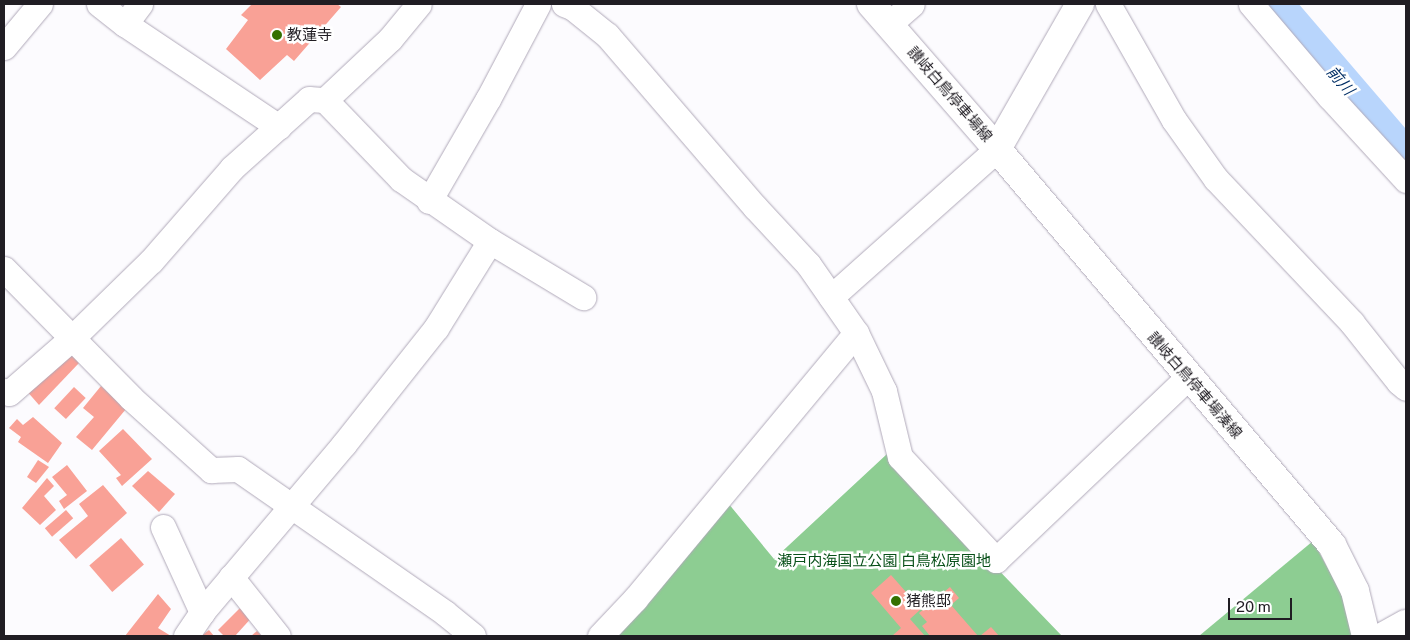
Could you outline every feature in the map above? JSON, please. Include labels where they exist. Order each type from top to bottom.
[{"type":"main road","name":"讃岐白鳥停車場線","points":[[871,4],[997,149],[1080,4]]},
{"type":"main road","name":"讃岐白鳥停車場湊線","points":[[997,149],[1332,545],[1355,592],[1366,636]]},
{"type":"main road","points":[[1384,636],[1406,624]]},
{"type":"street","points":[[4,47],[40,4]]},
{"type":"street","points":[[99,4],[125,24],[279,127]]},
{"type":"street","points":[[125,24],[140,4]]},
{"type":"street","points":[[325,100],[390,39],[419,4]]},
{"type":"street","points":[[429,201],[488,99],[538,4]]},
{"type":"street","points":[[564,4],[572,7],[607,35],[755,207],[808,264],[856,333],[884,391],[900,457],[996,560],[1188,377]]},
{"type":"street","points":[[889,24],[912,4]]},
{"type":"street","points":[[1108,4],[1174,120],[1216,179],[1352,323],[1399,382],[1406,388]]},
{"type":"street","points":[[1251,4],[1330,97],[1406,180]]},
{"type":"street","points":[[4,391],[9,393],[72,338],[151,261],[232,168],[309,99],[325,100],[401,180],[429,201],[490,241],[583,297]]},
{"type":"street","points":[[831,297],[997,149]]},
{"type":"street","points":[[186,636],[202,612],[344,444],[436,328],[490,241]]},
{"type":"street","points":[[4,269],[131,398],[211,470],[238,469],[444,613],[473,636]]},
{"type":"street","points":[[600,636],[635,599],[856,333]]},
{"type":"street","points":[[163,527],[202,612]]},
{"type":"street","points":[[231,577],[278,636]]},
{"type":"green space","name":"瀬戸内海国立公園 白鳥松原園地","points":[[887,454],[1062,636],[610,636],[728,503],[774,559]]},
{"type":"green space","points":[[1313,541],[1344,598],[1352,636],[1199,636]]},
{"type":"building","name":"教蓮寺","points":[[252,4],[337,4],[341,7],[294,61],[287,55],[260,80],[226,49],[248,20],[241,15]]},
{"type":"building","points":[[68,348],[79,363],[39,405],[25,389]]},
{"type":"building","points":[[101,386],[126,409],[92,450],[76,437],[94,417],[83,408]]},
{"type":"building","points":[[74,387],[86,398],[66,419],[54,408]]},
{"type":"building","points":[[33,417],[62,443],[48,463],[18,442],[21,437],[9,428],[17,419],[23,425]]},
{"type":"building","points":[[123,429],[152,459],[122,486],[116,478],[121,475],[99,451]]},
{"type":"building","points":[[38,460],[49,467],[36,483],[27,477]]},
{"type":"building","points":[[67,465],[87,491],[64,509],[59,501],[67,495],[52,477]]},
{"type":"building","points":[[148,471],[175,494],[159,512],[132,486]]},
{"type":"building","points":[[47,478],[54,486],[44,496],[56,510],[40,525],[22,508]]},
{"type":"building","points":[[103,485],[127,513],[76,559],[59,540],[88,516],[79,504]]},
{"type":"building","points":[[66,510],[73,518],[52,537],[45,528]]},
{"type":"building","points":[[121,538],[144,564],[112,592],[89,566]]},
{"type":"building","name":"猪熊邸","points":[[891,575],[921,609],[910,619],[925,636],[892,636],[901,628],[871,593]]},
{"type":"building","points":[[950,587],[959,598],[951,605],[978,636],[930,636],[922,626],[927,622],[919,613]]},
{"type":"building","points":[[158,594],[171,609],[158,628],[171,636],[125,636]]},
{"type":"building","points":[[244,604],[254,615],[235,636],[224,636],[218,630]]},
{"type":"building","points":[[991,627],[999,636],[980,636]]},
{"type":"building","points":[[209,630],[214,636],[201,636]]},
{"type":"building","points":[[257,631],[262,636],[251,636]]},
{"type":"waterway","name":"前川","points":[[1273,4],[1406,159]]},
{"type":"place","name":"教蓮寺","points":[[277,35]]},
{"type":"place","name":"猪熊邸","points":[[896,601]]}]
